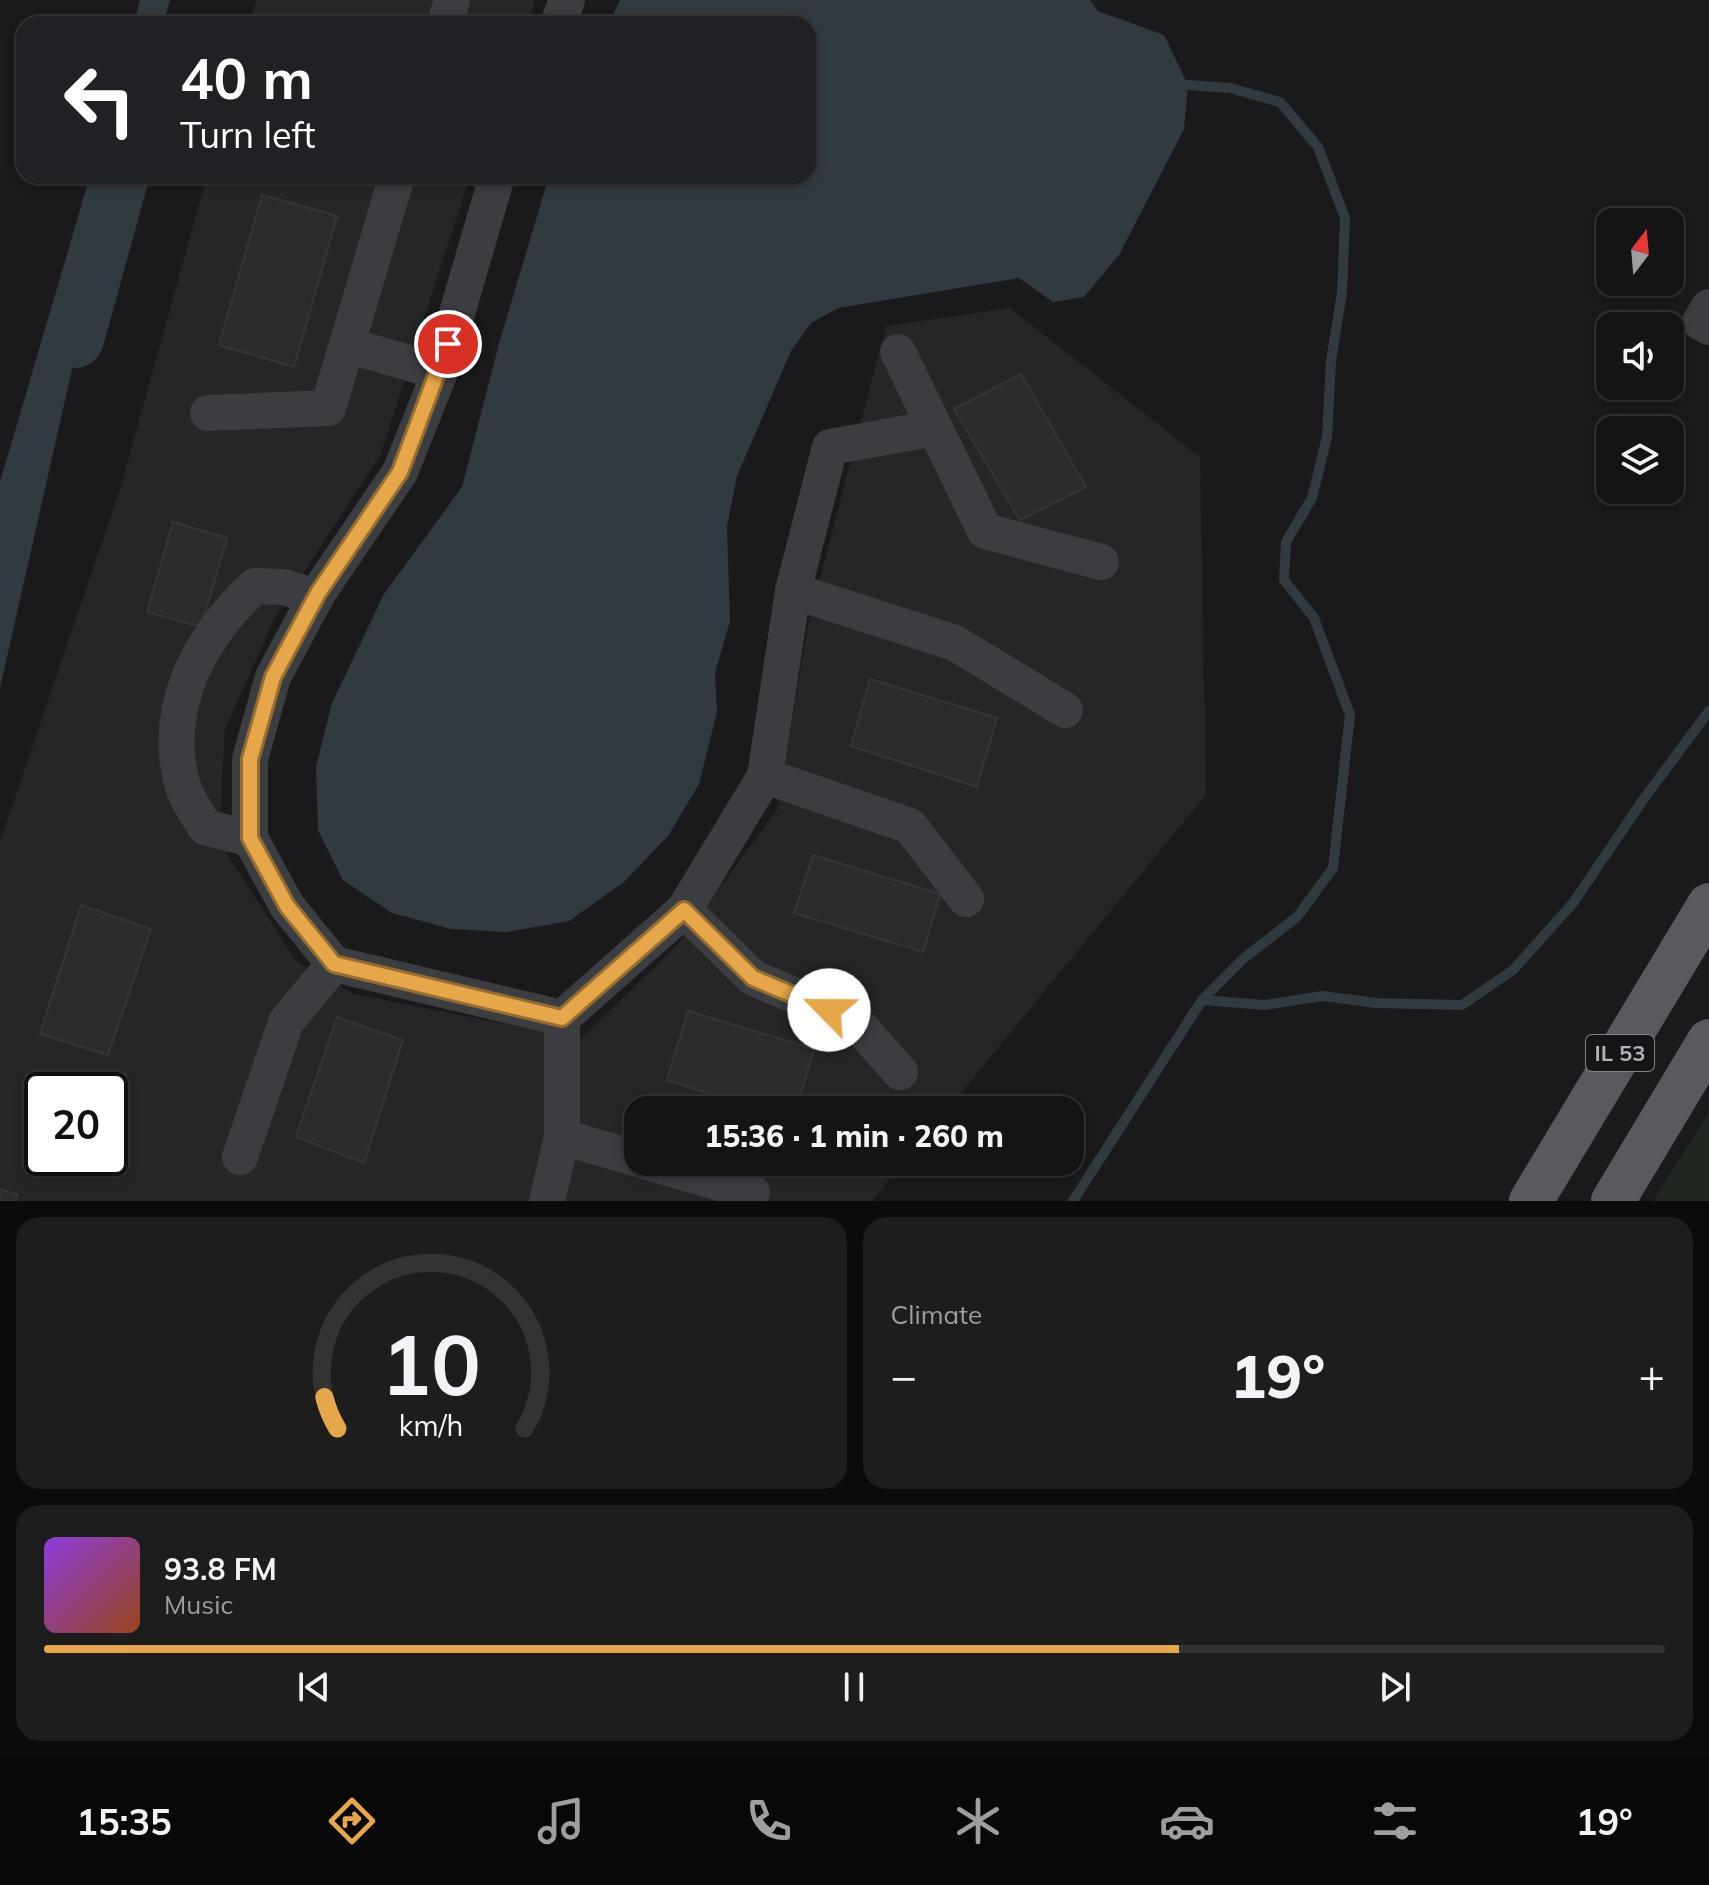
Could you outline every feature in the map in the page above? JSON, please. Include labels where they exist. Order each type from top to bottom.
[{"type":"main road","name":"IL 53","points":[[1531,1201],[1709,905]]},
{"type":"main road","name":"IL 53","points":[[1613,1201],[1709,1041]]},
{"type":"street","points":[[208,413],[328,408],[395,184]]},
{"type":"street","points":[[495,184],[440,372],[400,472],[316,597],[273,677],[250,759],[251,839],[287,906],[334,964],[562,1018]]},
{"type":"street","points":[[1709,307],[1700,322],[1709,327]]},
{"type":"street","points":[[347,345],[440,372]]},
{"type":"street","points":[[898,352],[985,531],[1101,562]]},
{"type":"street","points":[[547,1201],[562,1137],[562,1018],[684,910],[765,776],[793,591],[830,447],[935,428]]},
{"type":"street","points":[[251,839],[205,827],[182,785],[175,730],[189,671],[225,613],[255,586],[283,587],[316,597]]},
{"type":"street","points":[[793,591],[955,643],[1065,710]]},
{"type":"street","points":[[765,776],[910,826],[966,899]]},
{"type":"street","points":[[684,910],[753,978],[854,1020],[900,1072]]},
{"type":"street","points":[[240,1157],[286,1022],[334,964]]},
{"type":"street","points":[[562,1137],[624,1155]]},
{"type":"street","points":[[696,1176],[752,1192]]},
{"type":"shaded area","points":[[140,0],[170,0],[165,16],[136,16]]},
{"type":"shaded area","points":[[256,0],[535,0],[531,16],[252,16]]},
{"type":"shaded area","points":[[620,0],[1090,0],[1098,11],[1164,35],[1188,85],[1184,129],[1119,255],[1084,297],[1053,302],[1019,278],[838,308],[811,323],[791,351],[737,476],[727,527],[730,621],[715,673],[717,712],[699,784],[668,836],[624,882],[569,921],[507,932],[451,929],[392,913],[343,880],[318,830],[316,767],[332,703],[384,594],[462,487],[500,340],[547,184],[816,184],[816,16],[613,16]]},
{"type":"shaded area","points":[[88,184],[118,184],[96,263],[0,688],[0,482]]},
{"type":"shaded area","points":[[205,184],[467,184],[380,456],[276,615],[225,729],[219,841],[296,961],[354,994],[581,1039],[677,945],[777,810],[809,620],[886,326],[1010,308],[1200,457],[1206,795],[959,1096],[624,1096],[624,1176],[893,1176],[872,1201],[0,1201],[0,842],[120,489]]},
{"type":"shaded area","points":[[1709,1112],[1709,1201],[1653,1201]]},
{"type":"building","points":[[262,195],[337,216],[294,367],[219,345]]},
{"type":"building","points":[[1021,374],[1086,487],[1020,520],[954,409]]},
{"type":"building","points":[[173,522],[227,538],[201,627],[147,612]]},
{"type":"building","points":[[870,679],[997,718],[977,787],[851,746]]},
{"type":"building","points":[[813,855],[940,894],[923,952],[794,913]]},
{"type":"building","points":[[81,905],[151,929],[108,1055],[40,1034]]},
{"type":"building","points":[[688,1011],[814,1049],[800,1096],[717,1096],[667,1080]]},
{"type":"building","points":[[337,1017],[403,1040],[364,1163],[296,1137]]},
{"type":"building","points":[[0,1189],[18,1195],[16,1201],[0,1201]]},
{"type":"waterway","points":[[1073,1201],[1202,1000],[1244,958],[1297,917],[1333,868],[1350,715],[1314,618],[1284,580],[1286,542],[1312,498],[1327,437],[1331,361],[1342,292],[1345,218],[1318,147],[1280,102],[1230,88],[1188,85]]},
{"type":"waterway","points":[[75,339],[118,184]]},
{"type":"waterway","points":[[1202,1000],[1265,1005],[1322,996],[1376,1003],[1462,1005],[1513,970],[1573,903],[1645,797],[1709,711]]},
{"type":"route","points":[[448,344],[400,472],[318,593],[273,677],[250,759],[250,838],[287,906],[334,964],[562,1018],[684,910],[753,978],[829,1010]]}]
